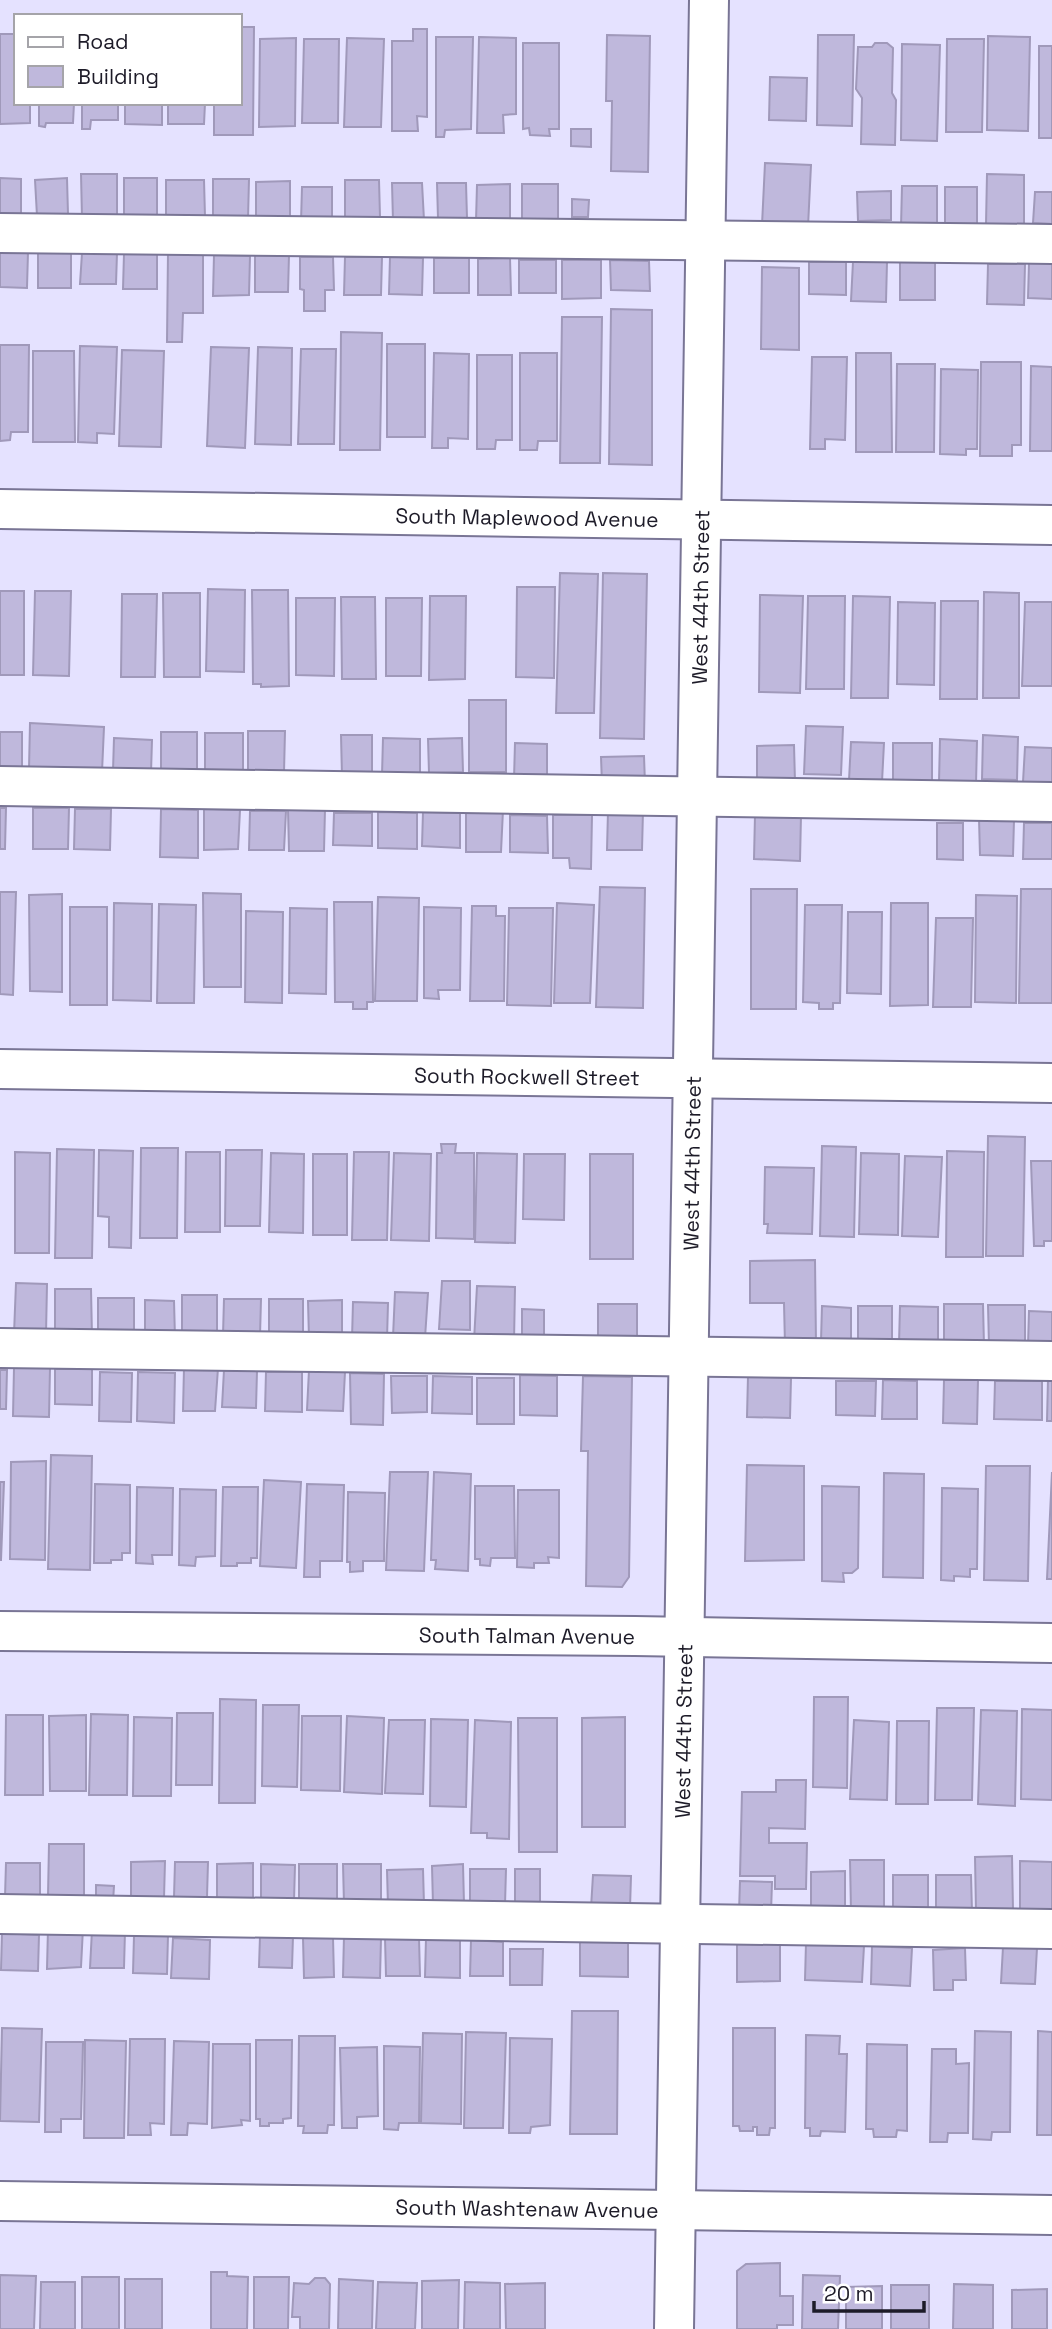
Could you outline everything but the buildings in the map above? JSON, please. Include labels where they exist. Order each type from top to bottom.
[{"type":"street","name":"West 44th Street","points":[[674,2329],[709,0]]},
{"type":"street","points":[[0,233],[1052,244]]},
{"type":"street","name":"South Maplewood Avenue","points":[[0,509],[1052,525]]},
{"type":"street","points":[[0,786],[1052,802]]},
{"type":"street","name":"South Rockwell Street","points":[[0,1069],[1052,1083]]},
{"type":"street","points":[[0,1348],[1052,1361]]},
{"type":"street","name":"South Talman Avenue","points":[[0,1631],[1052,1643]]},
{"type":"street","points":[[0,1914],[1052,1929]]},
{"type":"street","name":"South Washtenaw Avenue","points":[[0,2201],[1052,2215]]}]
